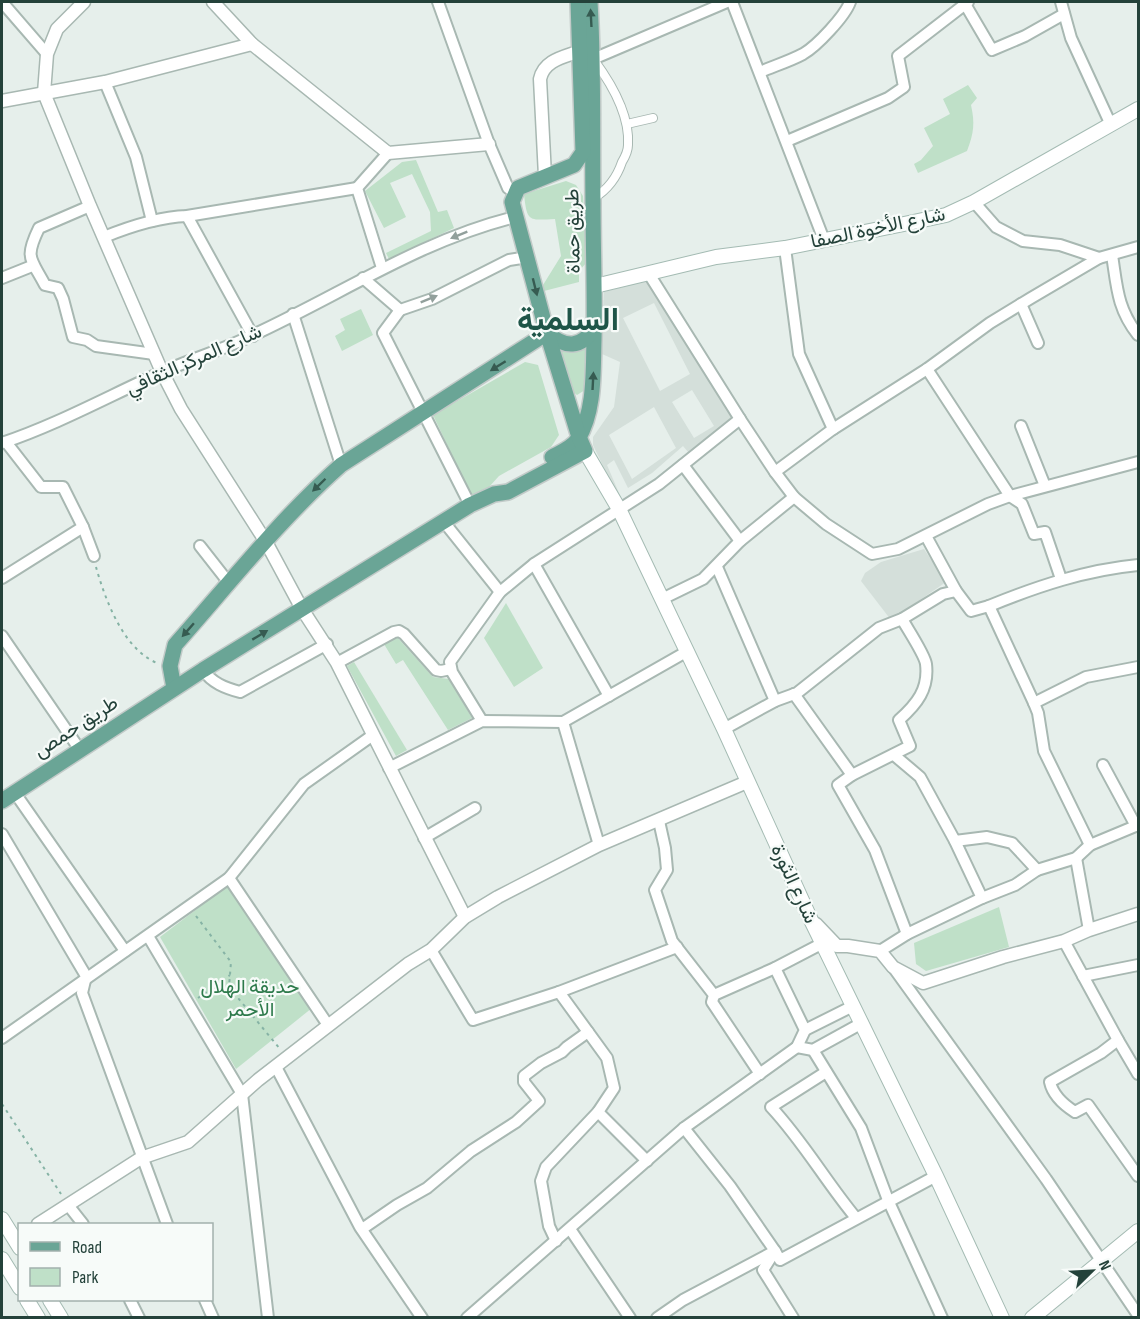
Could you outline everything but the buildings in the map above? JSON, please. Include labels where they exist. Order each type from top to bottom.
[{"type":"main road","name":"طريق حماة","points":[[578,2],[587,55],[596,286],[591,396],[582,444]]},
{"type":"main road","name":"طريق حماة","points":[[582,444],[547,333],[512,202],[514,192],[522,185],[567,169],[580,159],[584,144],[590,2]]},
{"type":"main road","name":"شارع الأخوة الصفا","points":[[596,286],[716,258],[785,248],[946,215],[974,202],[1138,109]]},
{"type":"main road","points":[[567,169],[582,173],[593,192]]},
{"type":"main road","points":[[174,688],[170,666],[175,645],[318,485],[340,465],[547,333],[562,344],[571,345],[589,336],[594,328]]},
{"type":"main road","name":"طريق حمص","points":[[2,801],[174,688],[470,505],[494,494],[504,485],[571,446],[582,444]]},
{"type":"main road","name":"شارع الثورة","points":[[582,444],[619,509],[724,729],[810,918],[1002,1317]]},
{"type":"main road","points":[[2,1219],[18,1241]]},
{"type":"main road","points":[[1032,1317],[1138,1231]]},
{"type":"main road","points":[[2,1259],[18,1285]]},
{"type":"main road","points":[[28,1301],[38,1317]]},
{"type":"main road","points":[[51,1301],[61,1317]]},
{"type":"street","points":[[2,2],[47,54]]},
{"type":"street","points":[[84,2],[57,29],[47,54],[44,93],[90,206],[162,372],[181,409],[266,542],[302,609],[327,644],[465,917]]},
{"type":"street","points":[[213,2],[252,44],[388,153]]},
{"type":"street","points":[[438,2],[489,144],[508,188],[514,192]]},
{"type":"street","points":[[545,176],[540,79],[544,68],[552,62],[587,55],[727,2]]},
{"type":"street","points":[[732,2],[824,240]]},
{"type":"street","points":[[760,72],[805,53],[848,9],[850,2]]},
{"type":"street","points":[[1061,2],[1071,38],[1111,125]]},
{"type":"street","points":[[787,141],[888,98],[904,87],[898,56],[967,3],[992,50],[1025,36],[1064,14]]},
{"type":"street","points":[[2,101],[105,82],[252,44]]},
{"type":"street","points":[[587,55],[608,78],[627,124],[628,147],[620,170],[611,184],[593,192]]},
{"type":"street","points":[[105,82],[136,157],[152,220]]},
{"type":"street","points":[[627,124],[653,118]]},
{"type":"street","points":[[104,237],[152,220],[357,188],[388,153],[489,144]]},
{"type":"street","points":[[357,188],[381,268]]},
{"type":"street","points":[[974,202],[996,227],[1023,241],[1060,245],[1099,258]]},
{"type":"street","points":[[90,206],[39,228],[29,252],[32,266],[45,285],[58,288],[73,337],[87,340],[96,346],[154,354]]},
{"type":"street","points":[[187,216],[253,336]]},
{"type":"street","name":"شارع المركز الثقافي","points":[[4,443],[51,424],[162,372],[253,336],[381,268],[478,227],[515,217]]},
{"type":"street","points":[[775,472],[833,429],[927,369],[990,323],[1099,258],[1138,247]]},
{"type":"street","points":[[785,248],[799,354],[833,429]]},
{"type":"street","points":[[1112,255],[1121,308],[1138,335]]},
{"type":"street","points":[[470,505],[383,333],[400,310],[432,298],[509,260],[528,257]]},
{"type":"street","points":[[2,278],[32,266]]},
{"type":"street","points":[[649,274],[740,419],[794,497],[826,524],[872,554],[898,549],[988,504],[1010,496],[1138,462]]},
{"type":"street","points":[[363,278],[400,310]]},
{"type":"street","points":[[1022,304],[1038,343]]},
{"type":"street","points":[[293,315],[340,465]]},
{"type":"street","points":[[927,369],[1010,496],[1022,504],[1034,534],[1045,532],[1061,579]]},
{"type":"street","points":[[482,721],[451,669],[451,659],[500,592],[534,564],[659,484],[740,419]]},
{"type":"street","points":[[1021,426],[1045,486]]},
{"type":"street","points":[[4,443],[41,487],[63,487],[94,555]]},
{"type":"street","points":[[683,465],[740,541]]},
{"type":"street","points":[[662,599],[703,579],[740,541],[794,497]]},
{"type":"street","points":[[444,522],[500,592]]},
{"type":"street","points":[[2,578],[83,527]]},
{"type":"street","points":[[926,536],[956,591],[971,611],[1061,579],[1092,571],[1138,565]]},
{"type":"street","points":[[200,546],[229,583]]},
{"type":"street","points":[[534,564],[609,696]]},
{"type":"street","points":[[717,567],[775,701]]},
{"type":"street","points":[[724,729],[775,701],[794,694],[879,628],[902,619],[943,594],[956,591]]},
{"type":"street","points":[[989,606],[1038,713],[1044,751],[1090,845]]},
{"type":"street","points":[[902,619],[926,662],[924,693],[914,707],[900,720],[910,746],[852,775],[838,785],[875,850],[907,934]]},
{"type":"street","points":[[337,663],[399,631],[436,670],[451,669]]},
{"type":"street","points":[[2,636],[80,750]]},
{"type":"street","points":[[203,670],[209,679],[228,689],[240,692],[327,644]]},
{"type":"street","points":[[389,768],[482,721],[562,722],[686,652]]},
{"type":"street","points":[[1034,703],[1086,677],[1138,667]]},
{"type":"street","points":[[794,694],[852,775]]},
{"type":"street","points":[[562,722],[599,846]]},
{"type":"street","points":[[2,1038],[229,878],[304,784],[373,735]]},
{"type":"street","points":[[894,755],[920,777],[955,841],[982,898]]},
{"type":"street","points":[[810,918],[837,946],[880,951],[907,934],[982,898],[1016,885],[1037,870],[1076,858],[1090,845],[1137,826],[1103,765]]},
{"type":"street","points":[[40,1223],[141,1158],[188,1143],[242,1094],[328,1025],[431,950],[465,917],[498,897],[599,846],[747,782]]},
{"type":"street","points":[[15,793],[125,951]]},
{"type":"street","points":[[424,838],[475,807]]},
{"type":"street","points":[[659,821],[667,870],[655,890],[672,941],[714,994]]},
{"type":"street","points":[[2,834],[87,976]]},
{"type":"street","points":[[955,841],[987,837],[1012,843],[1037,870]]},
{"type":"street","points":[[1076,858],[1089,930]]},
{"type":"street","points":[[229,878],[328,1025]]},
{"type":"street","points":[[893,967],[923,984],[1003,957],[1065,941],[1089,930],[1138,914]]},
{"type":"street","points":[[148,936],[242,1094],[268,1317]]},
{"type":"street","points":[[1065,941],[1138,1074]]},
{"type":"street","points":[[714,994],[775,968],[823,943]]},
{"type":"street","points":[[431,950],[474,1020],[559,992],[677,947]]},
{"type":"street","points":[[880,951],[1046,1179],[1138,1314]]},
{"type":"street","points":[[1083,976],[1138,966]]},
{"type":"street","points":[[775,968],[805,1030]]},
{"type":"street","points":[[87,976],[81,993],[167,1223]]},
{"type":"street","points":[[556,1241],[549,1226],[541,1181],[546,1167],[598,1112],[614,1088],[607,1058],[559,992]]},
{"type":"street","points":[[714,994],[712,1002],[760,1074]]},
{"type":"street","points":[[467,1317],[684,1128],[797,1047],[805,1030],[853,1006]]},
{"type":"street","points":[[797,1047],[813,1050],[862,1023]]},
{"type":"street","points":[[362,1229],[427,1188],[471,1151],[516,1122],[539,1101],[524,1083],[524,1076],[588,1032]]},
{"type":"street","points":[[1118,1040],[1101,1053],[1050,1082],[1053,1092],[1075,1112],[1088,1105],[1138,1176]]},
{"type":"street","points":[[813,1050],[861,1128],[888,1200],[942,1317]]},
{"type":"street","points":[[276,1067],[362,1229],[422,1317]]},
{"type":"street","points":[[826,1072],[771,1107],[856,1218]]},
{"type":"street","points":[[598,1112],[647,1161]]},
{"type":"street","points":[[684,1128],[730,1186],[780,1260],[936,1176]]},
{"type":"street","points":[[68,1205],[82,1223]]},
{"type":"street","points":[[570,1229],[630,1317]]},
{"type":"street","points":[[657,1317],[683,1300],[775,1251]]},
{"type":"street","points":[[775,1251],[763,1270],[793,1317]]},
{"type":"street","points":[[131,1301],[139,1317]]},
{"type":"street","points":[[206,1301],[213,1317]]},
{"type":"path","points":[[94,555],[106,601],[129,640],[154,662],[170,666]]},
{"type":"path","points":[[189,906],[231,962],[229,987],[288,1058]]},
{"type":"path","points":[[189,1005],[230,975]]},
{"type":"path","points":[[2,1104],[68,1205]]},
{"type":"shaded area","points":[[649,280],[734,419],[667,476],[621,504],[593,445],[593,437],[614,407],[620,362],[602,354],[604,292]],"holes":[[[654,303],[690,374],[660,391],[623,318]],[[692,390],[714,426],[694,438],[672,402]],[[654,407],[676,448],[632,479],[609,435]],[[683,446],[689,453],[657,480],[622,500],[607,465],[614,460],[628,488],[652,473]]]},
{"type":"shaded area","points":[[924,549],[946,582],[891,620],[861,581],[865,573],[881,562]]},
{"type":"green space","points":[[968,85],[977,98],[971,105],[973,128],[967,151],[918,173],[914,164],[921,160],[933,146],[924,128],[950,114],[943,99]]},
{"type":"green space","points":[[416,160],[438,212],[447,210],[454,228],[389,259],[386,253],[431,231],[430,212],[412,174],[390,183],[406,217],[384,228],[365,191],[402,162]]},
{"type":"green space","points":[[566,181],[576,185],[583,196],[587,262],[579,271],[579,282],[544,291],[543,285],[561,256],[555,219],[531,218],[526,210],[524,194]]},
{"type":"green space","points":[[361,309],[373,335],[342,351],[335,336],[345,330],[340,319]]},
{"type":"green space","points":[[587,343],[585,390],[577,395],[572,391],[558,345]]},
{"type":"green space","points":[[525,362],[538,365],[559,435],[551,447],[499,476],[489,487],[471,495],[433,415]]},
{"type":"green space","points":[[506,603],[543,668],[514,687],[484,638]]},
{"type":"green space","points":[[396,636],[433,677],[449,679],[472,718],[448,730],[403,660],[396,664],[384,644]]},
{"type":"green space","points":[[354,662],[407,750],[396,756],[347,666]]},
{"type":"green space","name":"حديقة الهلال الأحمر","points":[[227,886],[312,1008],[236,1069],[160,937]]},
{"type":"green space","points":[[999,907],[1009,947],[926,971],[916,964],[914,943]]},
{"type":"district","name":"السلمية","points":[[568,320]]}]
